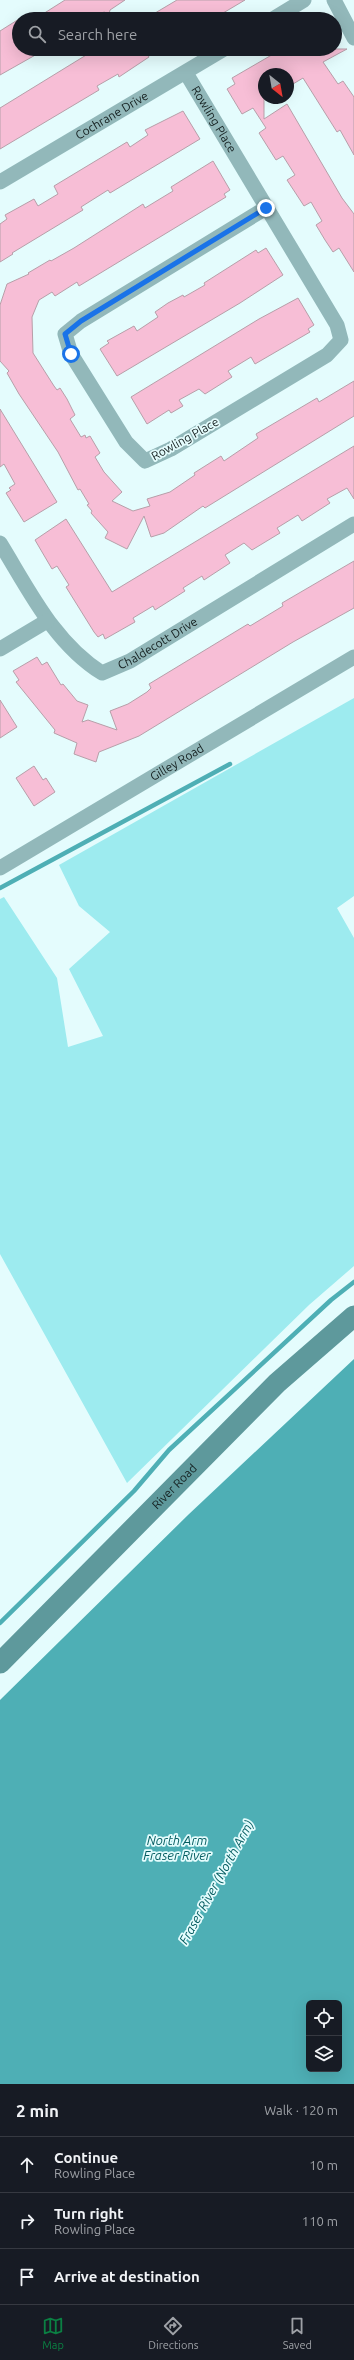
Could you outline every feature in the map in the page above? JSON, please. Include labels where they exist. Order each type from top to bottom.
[{"type":"street","points":[[284,12],[304,0]]},
{"type":"street","points":[[334,0],[340,12]]},
{"type":"street","points":[[342,15],[354,38]]},
{"type":"street","name":"Cochrane Drive","points":[[0,182],[213,56]]},
{"type":"street","name":"Rowling Place","points":[[186,73],[337,325],[341,340],[327,355],[171,449],[145,461],[126,442],[71,354],[65,334],[81,321],[266,208]]},
{"type":"street","name":"Chaldecott Drive","points":[[0,543],[47,621],[84,662],[102,673],[130,661],[354,524]]},
{"type":"street","points":[[0,649],[47,621]]},
{"type":"street","name":"Gilley Road","points":[[0,868],[354,657]]},
{"type":"street","name":"River Road","points":[[0,1663],[277,1383],[354,1316]]},
{"type":"shaded area","points":[[354,698],[354,896],[337,908],[354,938],[354,1266],[309,1305],[127,1483],[0,1254],[0,899],[4,897],[57,978],[68,1047],[103,1036],[69,969],[110,932],[79,906],[59,865]]},
{"type":"water","name":"North Arm Fraser River","points":[[354,1357],[354,2084],[0,2084],[0,1691]]},
{"type":"pier","points":[[354,1355],[354,1359],[188,1515],[0,1700],[0,1688],[57,1635],[246,1447]]},
{"type":"building","points":[[65,0],[125,0],[110,10],[110,12],[46,12]]},
{"type":"building","points":[[177,0],[245,0],[225,12],[157,12]]},
{"type":"building","points":[[12,23],[12,56],[34,56],[0,75],[0,31]]},
{"type":"building","points":[[85,56],[149,57],[119,77],[118,74],[97,86],[99,90],[0,149],[0,108]]},
{"type":"building","points":[[270,56],[334,56],[323,62],[338,84],[343,81],[354,97],[354,155],[340,130],[337,132],[303,78],[294,83],[294,68],[258,68],[258,104],[264,104],[264,119],[287,104],[342,198],[354,214],[354,272],[339,248],[333,252],[325,240],[316,225],[322,221],[311,202],[304,206],[287,180],[295,175],[283,156],[276,160],[259,133],[266,128],[253,108],[242,114],[227,89],[235,84],[232,78]]},
{"type":"building","points":[[183,111],[200,139],[110,193],[108,190],[81,207],[83,210],[12,253],[13,254],[0,262],[0,224],[7,219],[5,215],[34,199],[38,206],[58,194],[54,186],[127,142],[130,147],[148,135],[145,130]]},
{"type":"building","points":[[213,161],[230,190],[224,194],[226,197],[79,286],[77,282],[55,296],[52,292],[39,300],[32,317],[33,353],[54,386],[57,390],[60,388],[67,399],[75,415],[70,419],[81,437],[85,435],[86,438],[90,436],[100,453],[95,457],[104,472],[122,492],[112,501],[133,511],[150,506],[147,499],[170,492],[195,475],[194,473],[221,456],[224,461],[258,438],[256,434],[317,398],[319,402],[354,381],[354,416],[205,508],[203,506],[164,533],[151,537],[144,516],[127,549],[105,538],[108,532],[91,513],[92,511],[87,505],[89,504],[80,489],[78,490],[58,452],[19,394],[7,373],[9,371],[0,361],[0,305],[7,284],[29,274],[28,273],[50,260],[51,261],[74,248],[143,204],[145,208],[173,191],[171,187]]},
{"type":"building","points":[[266,248],[283,275],[240,303],[117,376],[100,349],[109,343],[107,341],[134,326],[137,331],[158,317],[155,312],[168,303],[183,295],[184,297],[205,285],[204,283],[256,250],[258,253]]},
{"type":"building","points":[[298,298],[314,325],[308,329],[310,332],[255,364],[251,357],[228,371],[232,377],[205,394],[199,389],[179,400],[183,406],[171,413],[169,410],[147,424],[131,397],[259,319]]},
{"type":"building","points":[[0,409],[57,502],[24,522],[6,493],[11,490],[9,488],[15,484],[4,464],[0,467]]},
{"type":"building","points":[[354,446],[354,499],[347,488],[327,499],[330,503],[302,521],[298,515],[277,528],[280,533],[252,550],[244,543],[225,555],[230,563],[204,580],[202,576],[183,588],[185,591],[155,610],[153,606],[133,618],[135,622],[105,639],[103,634],[98,637],[94,632],[66,587],[69,585],[57,566],[52,569],[35,540],[66,519],[112,592]]},
{"type":"building","points":[[354,561],[354,608],[293,642],[139,736],[99,752],[96,762],[74,754],[77,743],[54,733],[55,730],[16,682],[19,680],[13,671],[37,657],[42,665],[47,662],[61,685],[63,684],[77,701],[88,705],[82,722],[88,720],[117,730],[110,711],[128,704],[147,692],[151,688],[149,684],[248,624],[250,626],[283,606],[282,603]]},
{"type":"building","points":[[0,700],[17,727],[0,738]]},
{"type":"building","points":[[34,766],[43,780],[46,778],[55,792],[34,806],[16,778]]},
{"type":"waterway","points":[[0,888],[230,764]]},
{"type":"waterway","points":[[0,1623],[134,1491],[169,1450],[331,1300],[354,1282]]},
{"type":"route","points":[[71,354],[65,334],[81,321],[266,208]]},
{"type":"water label","name":"Fraser River (North Arm)","points":[[216,1882]]}]
